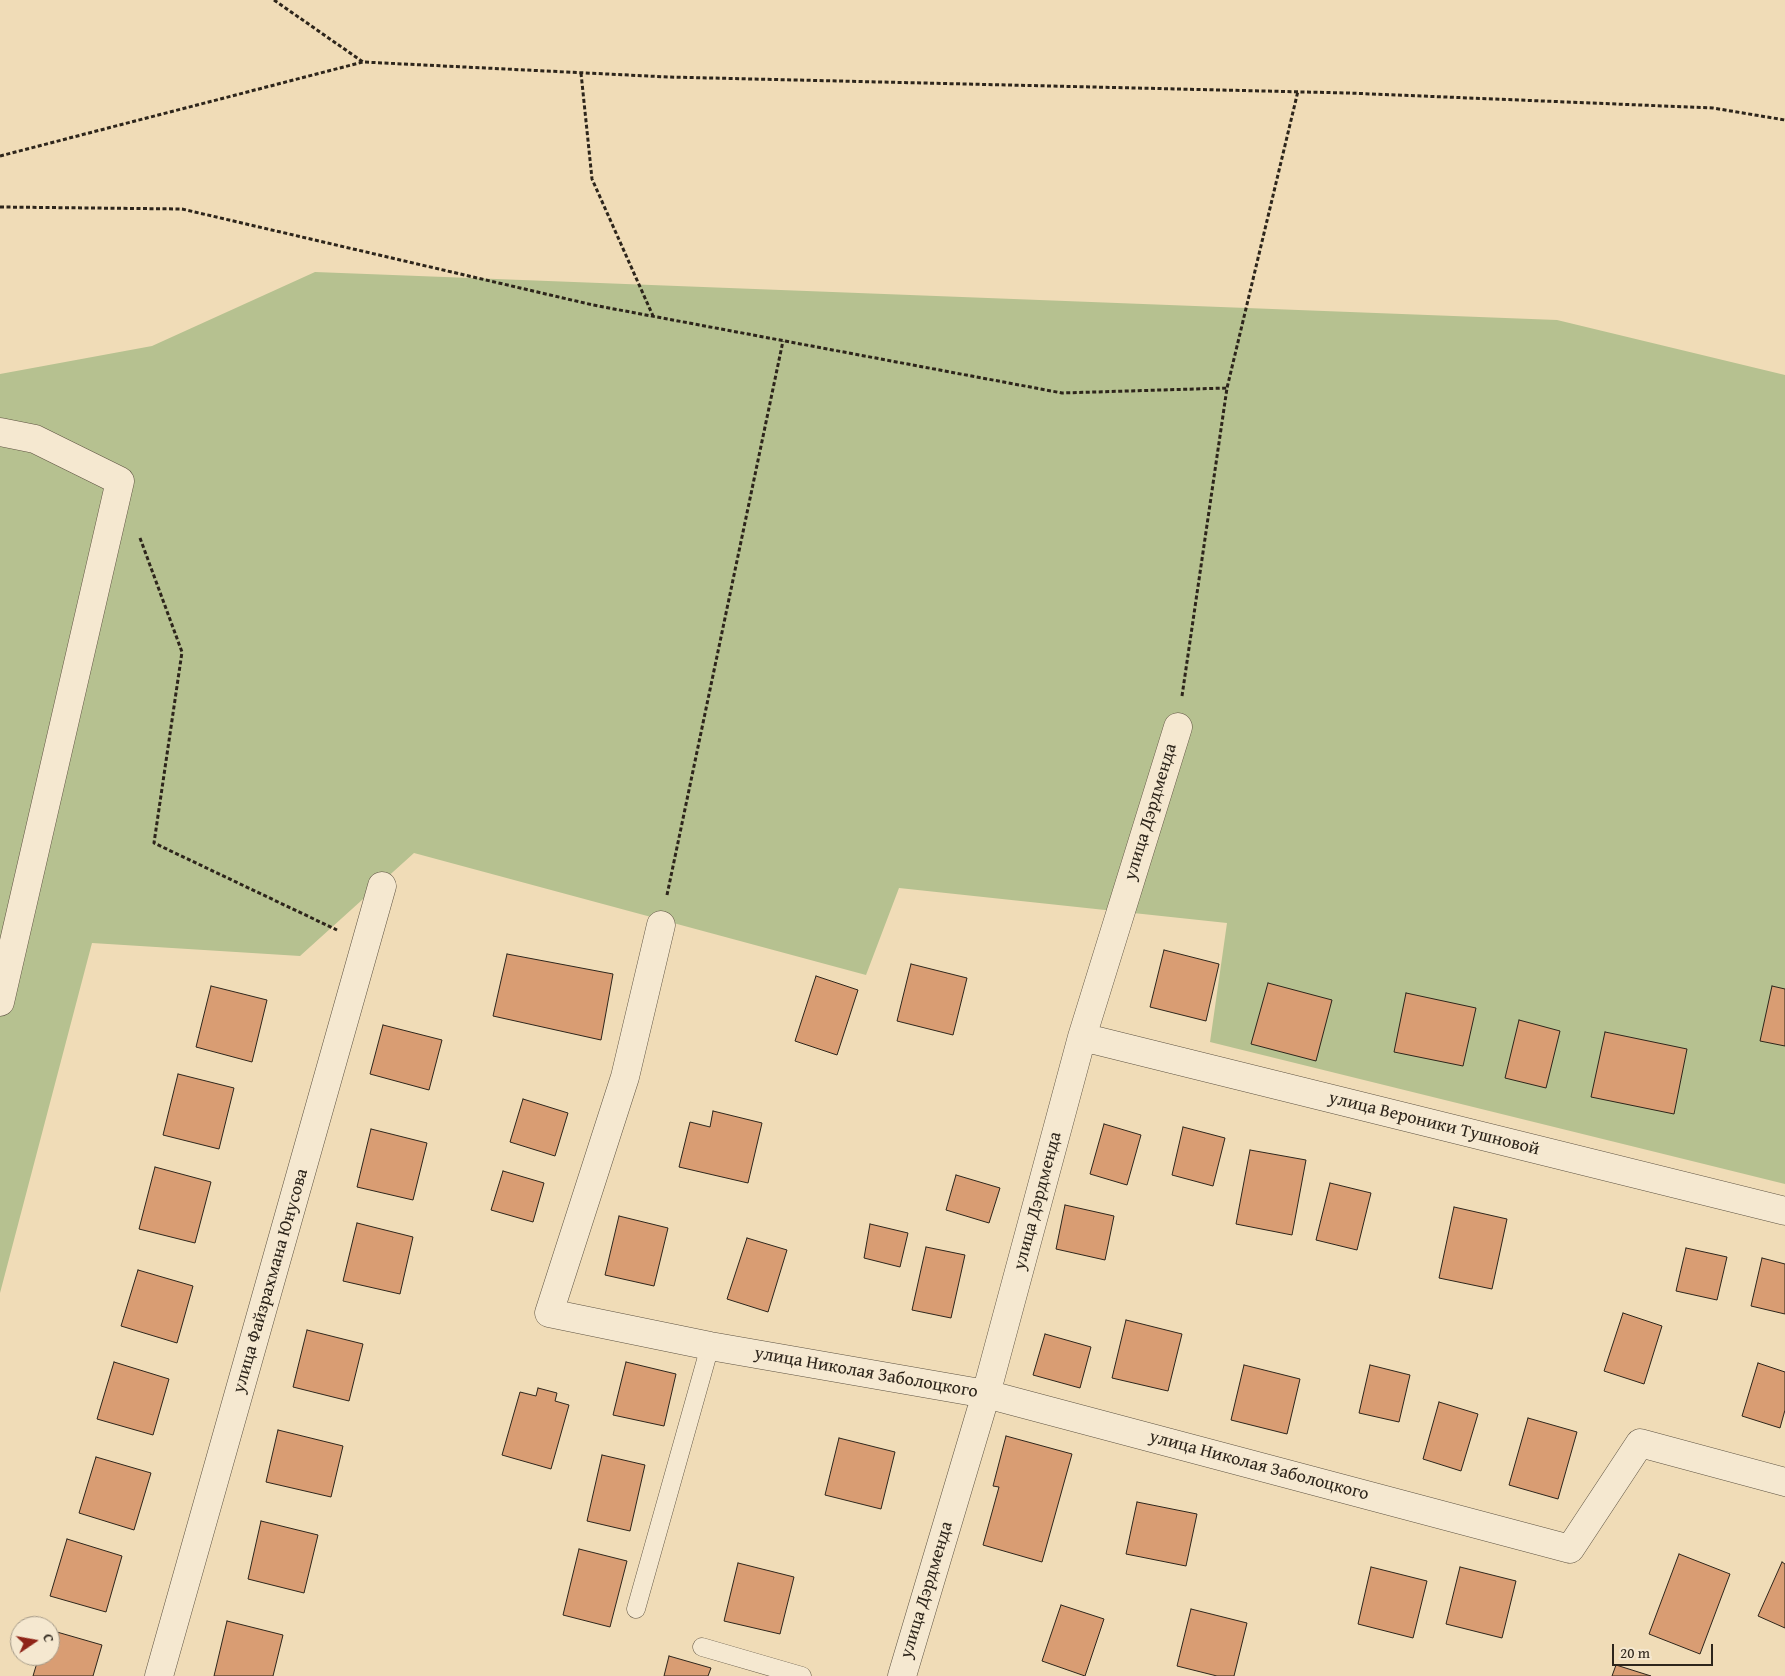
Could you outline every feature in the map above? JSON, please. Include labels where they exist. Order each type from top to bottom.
[{"type":"street","points":[[0,432],[35,439],[120,481],[0,1002]]},
{"type":"street","name":"улица Дэрдменда","points":[[902,1676],[986,1394],[1082,1037],[1178,727]]},
{"type":"street","name":"улица Файзрахмана Юнусова","points":[[159,1676],[382,886]]},
{"type":"street","name":"улица Николая Заболоцкого","points":[[661,925],[625,1077],[549,1313],[710,1346],[986,1394],[1570,1548],[1640,1443],[1785,1482]]},
{"type":"street","name":"улица Вероники Тушновой","points":[[1082,1037],[1785,1211]]},
{"type":"lane","points":[[636,1609],[710,1346]]},
{"type":"lane","points":[[702,1647],[802,1676]]},
{"type":"path","points":[[274,0],[363,62]]},
{"type":"path","points":[[0,156],[363,62],[668,77],[1298,91],[1712,108],[1785,120]]},
{"type":"path","points":[[581,73],[592,179],[653,316]]},
{"type":"path","points":[[1178,727],[1227,388],[1298,91]]},
{"type":"path","points":[[0,206],[182,209],[593,305],[1062,392],[1227,388]]},
{"type":"path","points":[[661,925],[783,340]]},
{"type":"path","points":[[139,535],[182,652],[154,844],[366,944]]},
{"type":"green space","points":[[315,272],[1557,320],[1785,375],[1785,1184],[1210,1042],[1227,923],[899,888],[866,975],[414,853],[300,956],[92,943],[0,1293],[0,374],[152,346]]},
{"type":"building","points":[[1164,950],[1219,964],[1206,1021],[1150,1007]]},
{"type":"building","points":[[507,954],[613,974],[601,1040],[493,1016]]},
{"type":"building","points":[[911,964],[967,978],[953,1035],[897,1021]]},
{"type":"building","points":[[816,976],[858,990],[837,1055],[795,1041]]},
{"type":"building","points":[[1268,983],[1332,1000],[1316,1061],[1251,1044]]},
{"type":"building","points":[[211,986],[267,1000],[252,1062],[196,1047]]},
{"type":"building","points":[[1772,986],[1785,989],[1785,1046],[1760,1041]]},
{"type":"building","points":[[1406,993],[1476,1008],[1463,1066],[1394,1052]]},
{"type":"building","points":[[1519,1020],[1560,1031],[1546,1088],[1505,1078]]},
{"type":"building","points":[[383,1025],[442,1040],[429,1090],[370,1074]]},
{"type":"building","points":[[1605,1032],[1687,1049],[1674,1114],[1591,1097]]},
{"type":"building","points":[[178,1074],[234,1088],[219,1149],[163,1135]]},
{"type":"building","points":[[523,1099],[568,1113],[555,1156],[510,1142]]},
{"type":"building","points":[[713,1111],[762,1123],[748,1183],[679,1167],[690,1122],[710,1127]]},
{"type":"building","points":[[1104,1124],[1141,1135],[1127,1185],[1090,1174]]},
{"type":"building","points":[[1183,1127],[1225,1138],[1213,1186],[1172,1175]]},
{"type":"building","points":[[371,1129],[427,1143],[413,1200],[357,1187]]},
{"type":"building","points":[[1250,1150],[1306,1160],[1292,1235],[1236,1224]]},
{"type":"building","points":[[155,1167],[211,1182],[195,1243],[139,1229]]},
{"type":"building","points":[[503,1171],[544,1183],[533,1222],[491,1210]]},
{"type":"building","points":[[956,1175],[1000,1188],[989,1223],[946,1210]]},
{"type":"building","points":[[1330,1183],[1371,1193],[1357,1250],[1316,1240]]},
{"type":"building","points":[[1065,1205],[1114,1216],[1105,1260],[1056,1249]]},
{"type":"building","points":[[1454,1207],[1507,1219],[1492,1289],[1439,1278]]},
{"type":"building","points":[[619,1216],[668,1228],[654,1286],[605,1275]]},
{"type":"building","points":[[357,1223],[413,1237],[400,1294],[343,1281]]},
{"type":"building","points":[[870,1224],[908,1233],[900,1267],[864,1258]]},
{"type":"building","points":[[747,1238],[787,1250],[768,1312],[727,1299]]},
{"type":"building","points":[[926,1247],[965,1255],[951,1318],[912,1310]]},
{"type":"building","points":[[1686,1248],[1727,1257],[1717,1300],[1676,1291]]},
{"type":"building","points":[[1762,1258],[1785,1264],[1785,1314],[1751,1306]]},
{"type":"building","points":[[138,1270],[193,1286],[177,1343],[121,1326]]},
{"type":"building","points":[[1623,1313],[1662,1326],[1644,1384],[1604,1371]]},
{"type":"building","points":[[1126,1320],[1182,1334],[1168,1391],[1112,1378]]},
{"type":"building","points":[[307,1330],[363,1344],[349,1401],[293,1387]]},
{"type":"building","points":[[1045,1334],[1091,1347],[1080,1388],[1033,1375]]},
{"type":"building","points":[[114,1362],[169,1379],[153,1435],[97,1419]]},
{"type":"building","points":[[626,1362],[676,1374],[664,1426],[613,1415]]},
{"type":"building","points":[[1758,1363],[1785,1372],[1785,1410],[1780,1428],[1742,1416]]},
{"type":"building","points":[[1244,1365],[1300,1379],[1287,1434],[1231,1420]]},
{"type":"building","points":[[1370,1365],[1410,1375],[1399,1422],[1359,1413]]},
{"type":"building","points":[[538,1388],[557,1393],[555,1401],[569,1405],[551,1469],[502,1455],[520,1392],[536,1396]]},
{"type":"building","points":[[1439,1402],[1478,1414],[1461,1471],[1423,1459]]},
{"type":"building","points":[[1528,1418],[1577,1432],[1558,1499],[1509,1485]]},
{"type":"building","points":[[278,1430],[343,1446],[331,1497],[266,1482]]},
{"type":"building","points":[[1006,1436],[1072,1454],[1042,1562],[983,1545],[999,1487],[993,1486]]},
{"type":"building","points":[[839,1438],[895,1452],[881,1509],[825,1495]]},
{"type":"building","points":[[602,1455],[645,1465],[630,1531],[587,1521]]},
{"type":"building","points":[[96,1457],[151,1473],[134,1530],[79,1513]]},
{"type":"building","points":[[1137,1502],[1197,1514],[1186,1566],[1126,1554]]},
{"type":"building","points":[[261,1521],[318,1535],[304,1593],[248,1579]]},
{"type":"building","points":[[67,1539],[122,1556],[106,1612],[50,1596]]},
{"type":"building","points":[[579,1549],[627,1561],[610,1627],[563,1615]]},
{"type":"building","points":[[1679,1554],[1730,1574],[1700,1654],[1649,1634]]},
{"type":"building","points":[[1782,1562],[1785,1564],[1785,1628],[1758,1616]]},
{"type":"building","points":[[738,1563],[794,1577],[780,1634],[724,1621]]},
{"type":"building","points":[[1371,1567],[1427,1581],[1413,1638],[1358,1624]]},
{"type":"building","points":[[1460,1567],[1516,1581],[1502,1638],[1446,1624]]},
{"type":"building","points":[[1061,1605],[1104,1619],[1085,1676],[1042,1661]]},
{"type":"building","points":[[1191,1609],[1247,1623],[1234,1676],[1217,1676],[1177,1666]]},
{"type":"building","points":[[227,1621],[283,1635],[273,1676],[214,1676]]},
{"type":"building","points":[[60,1633],[102,1645],[93,1676],[33,1676],[36,1666],[60,1666]]},
{"type":"building","points":[[669,1656],[711,1668],[708,1676],[664,1676]]},
{"type":"building","points":[[1616,1665],[1651,1676],[1612,1676]]}]
